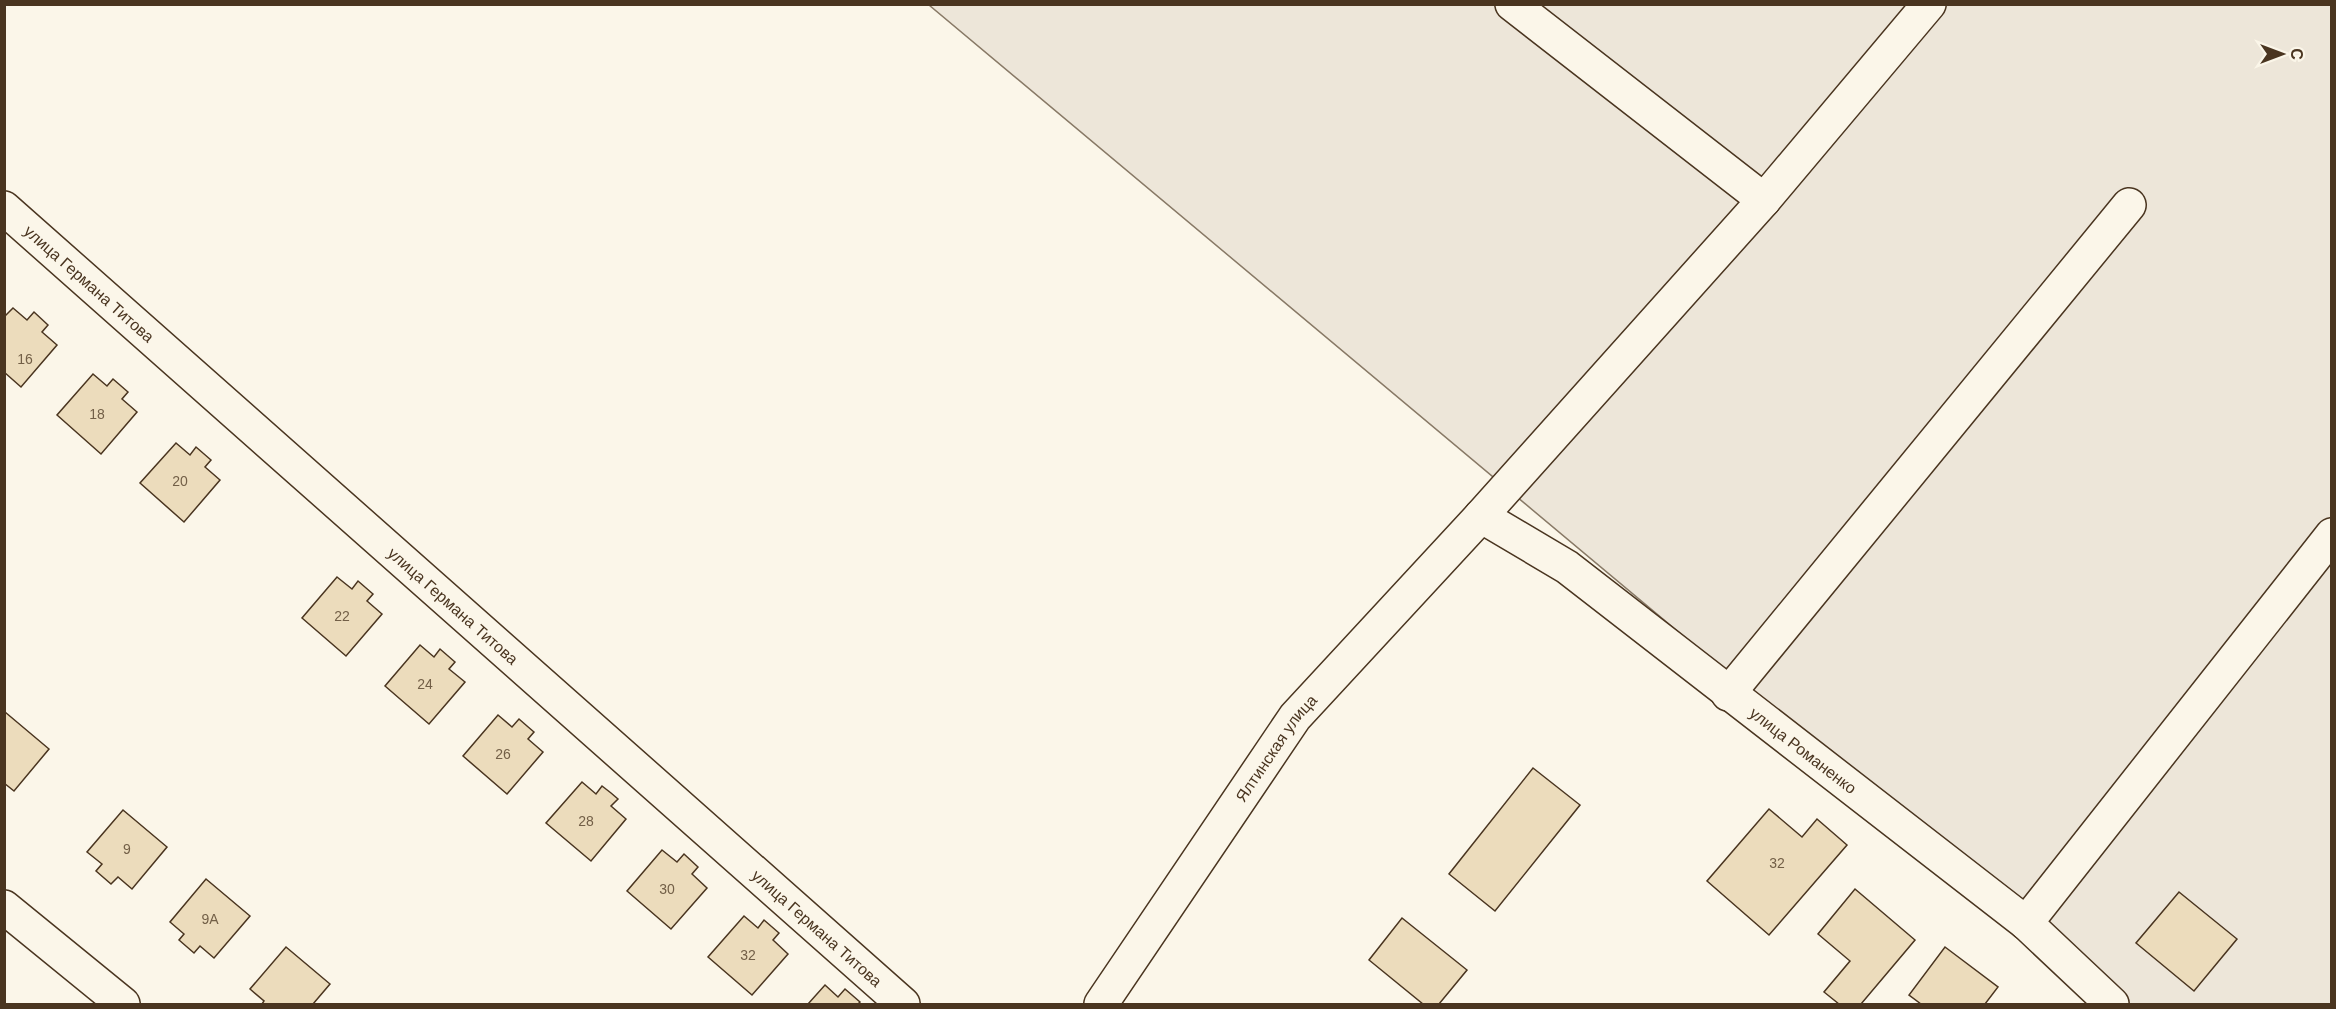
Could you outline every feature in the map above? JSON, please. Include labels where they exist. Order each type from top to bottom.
[{"type":"street","points":[[1512,4],[1764,200]]},
{"type":"street","name":"Ялтинская улица","points":[[1101,1005],[1295,717],[1481,516],[1764,200],[1929,4]]},
{"type":"street","points":[[1728,694],[2129,205]]},
{"type":"street","name":"улица Германа Титова","points":[[4,208],[903,1005]]},
{"type":"street","name":"улица Романенко","points":[[1481,516],[1567,567],[2026,923],[2112,1005]]},
{"type":"street","points":[[2026,923],[2331,535]]},
{"type":"street","points":[[4,907],[123,1005]]},
{"type":"shaded area","points":[[929,5],[2331,5],[2331,1004],[2123,1004]]},
{"type":"building","points":[[13,308],[27,320],[34,312],[48,325],[42,332],[57,345],[21,387],[4,372],[4,317]]},
{"type":"building","points":[[93,374],[107,386],[113,379],[128,392],[122,399],[137,412],[101,454],[57,415]]},
{"type":"building","points":[[176,443],[190,455],[196,447],[211,460],[205,467],[220,480],[184,522],[140,483]]},
{"type":"building","points":[[337,577],[352,589],[358,581],[373,594],[367,601],[382,614],[346,656],[302,618]]},
{"type":"building","points":[[420,645],[434,657],[440,649],[455,662],[449,669],[465,682],[429,724],[385,686]]},
{"type":"building","points":[[5,712],[49,749],[14,791],[4,783]]},
{"type":"building","points":[[498,715],[512,727],[519,719],[534,732],[528,739],[543,752],[507,794],[463,756]]},
{"type":"building","points":[[1533,768],[1580,805],[1495,911],[1449,874]]},
{"type":"building","points":[[582,782],[596,794],[602,786],[611,793],[618,799],[611,806],[626,819],[591,861],[546,823]]},
{"type":"building","points":[[1769,809],[1802,837],[1817,819],[1847,845],[1769,935],[1707,881]]},
{"type":"building","points":[[123,810],[167,847],[132,889],[118,877],[111,884],[96,871],[102,864],[87,852]]},
{"type":"building","points":[[662,850],[677,862],[684,854],[698,867],[692,874],[707,888],[671,929],[627,891]]},
{"type":"building","points":[[206,879],[250,916],[214,958],[200,946],[194,953],[179,940],[184,934],[170,922]]},
{"type":"building","points":[[1855,889],[1915,940],[1861,1004],[1839,1004],[1824,992],[1850,961],[1818,934]]},
{"type":"building","points":[[2179,892],[2237,939],[2194,991],[2136,943]]},
{"type":"building","points":[[744,916],[758,928],[764,920],[779,933],[773,940],[788,954],[752,995],[708,957]]},
{"type":"building","points":[[1402,918],[1467,970],[1439,1004],[1423,1004],[1369,960]]},
{"type":"building","points":[[286,947],[330,984],[313,1004],[262,1004],[264,1001],[250,989]]},
{"type":"building","points":[[1945,947],[1998,987],[1985,1004],[1921,1004],[1909,995]]},
{"type":"building","points":[[825,985],[838,997],[845,989],[860,1002],[858,1004],[808,1004]]}]
